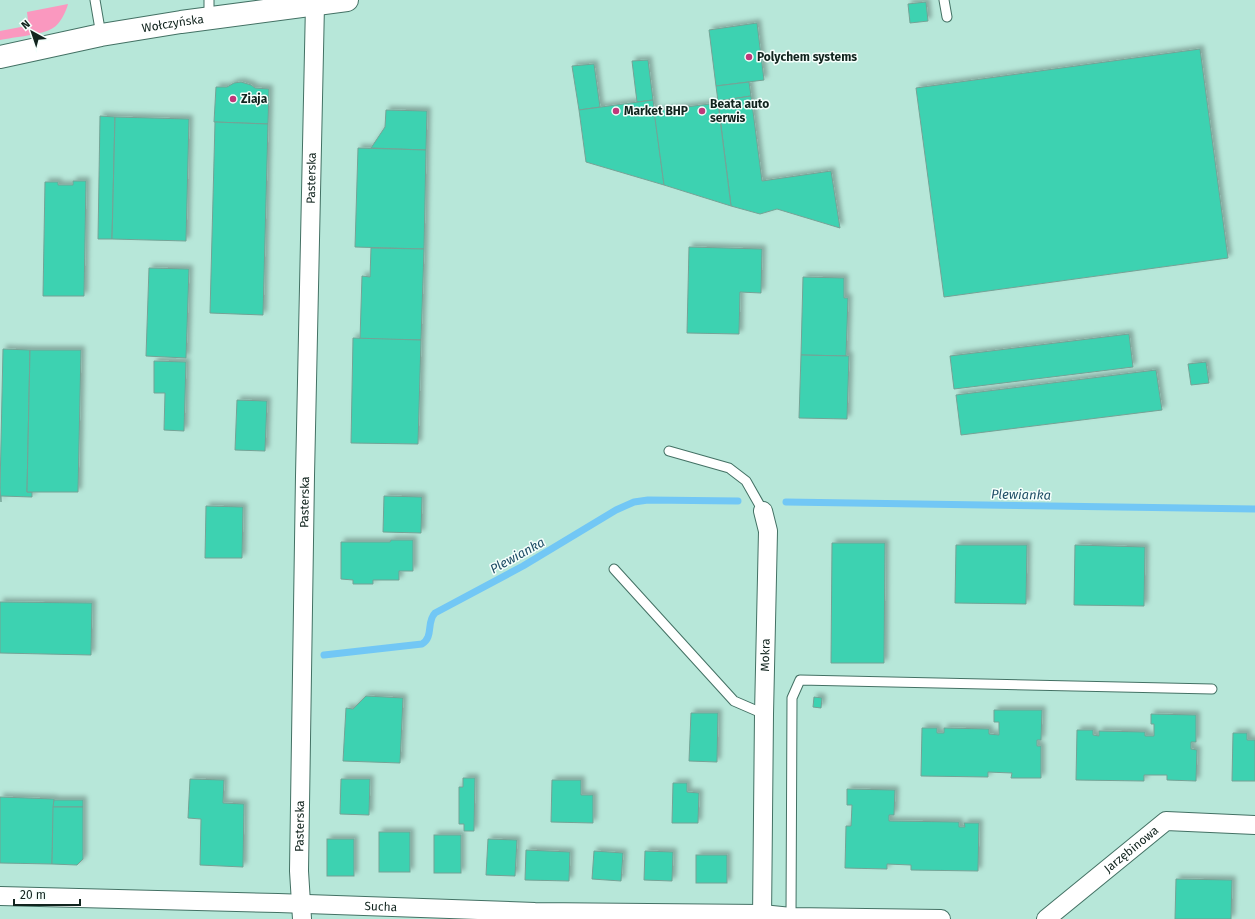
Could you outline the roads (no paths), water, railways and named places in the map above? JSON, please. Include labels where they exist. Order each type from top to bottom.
[{"type":"street","name":"Wołczyńska","points":[[0,57],[209,9],[315,4],[346,0]]},
{"type":"street","name":"Pasterska","points":[[301,911],[299,872],[305,483],[315,4]]},
{"type":"street","name":"Mokra","points":[[762,917],[768,531],[763,511]]},
{"type":"street","name":"Jarzębinowa","points":[[1046,919],[1166,821],[1255,825]]},
{"type":"street","name":"Sucha","points":[[0,896],[301,911],[762,917]]},
{"type":"street","points":[[762,917],[791,916],[940,919]]},
{"type":"lane","points":[[95,0],[101,35]]},
{"type":"lane","points":[[944,0],[947,17]]},
{"type":"lane","name":"Mokra","points":[[669,451],[729,468],[746,481],[763,511]]},
{"type":"lane","points":[[614,569],[734,701],[764,714]]},
{"type":"lane","points":[[791,916],[792,698],[800,680],[1212,689]]},
{"type":"waterway","name":"Plewianka","points":[[324,655],[422,644],[428,637],[432,617],[435,613],[523,566],[616,510],[634,502],[648,500],[738,501]]},
{"type":"waterway","name":"Plewianka","points":[[786,502],[1255,509]]},
{"type":"place","name":"Polychem systems","points":[[749,57]]},
{"type":"place","name":"Ziaja","points":[[233,99]]},
{"type":"place","name":"Market BHP","points":[[616,111]]},
{"type":"place","name":"Beata auto serwis","points":[[702,111]]}]
